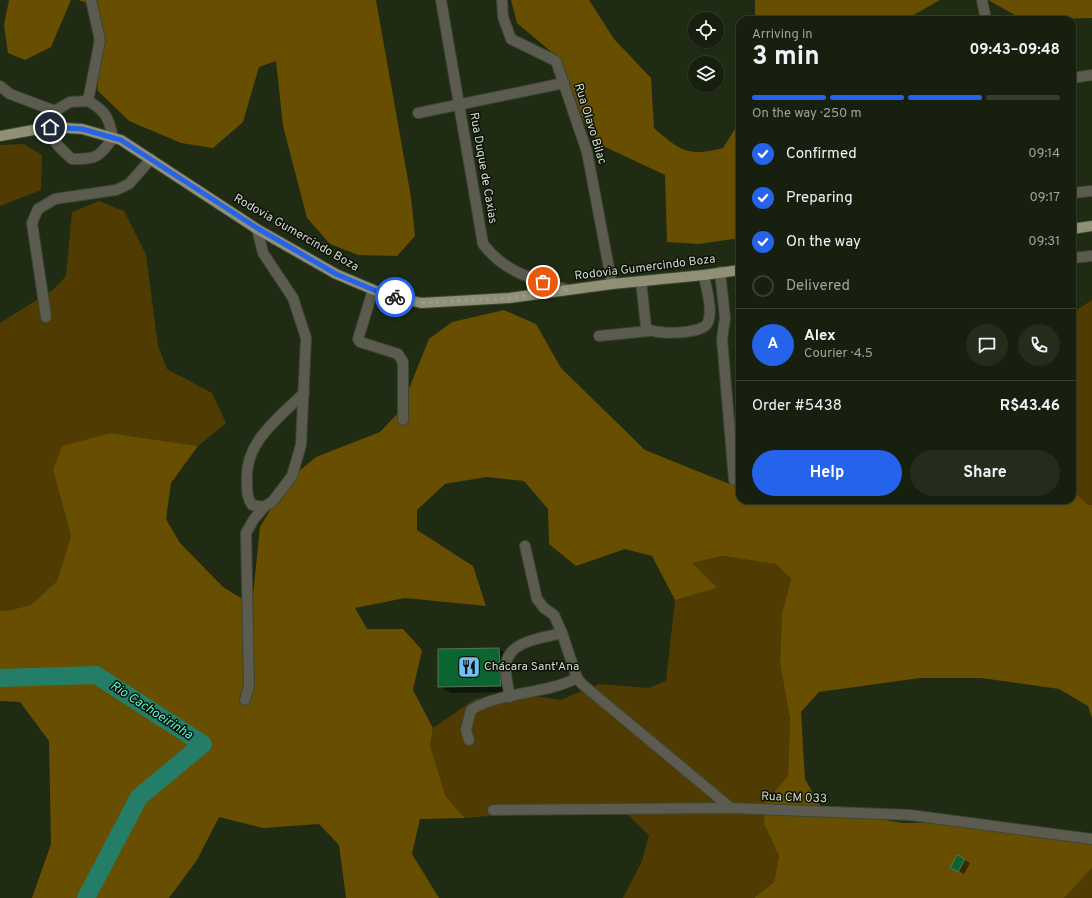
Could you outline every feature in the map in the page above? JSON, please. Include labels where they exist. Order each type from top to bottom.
[{"type":"main road","name":"Rodovia Gumercindo Boza","points":[[0,136],[50,127],[82,129],[121,140],[257,228],[336,274],[373,290],[421,303],[509,298],[612,284],[736,270]]},
{"type":"main road","points":[[1076,228],[1092,226]]},
{"type":"street","points":[[88,101],[100,40],[91,0]]},
{"type":"street","name":"Rua Duque de Caxias","points":[[442,0],[483,244],[493,257],[504,266],[531,278],[568,290]]},
{"type":"street","name":"Rua Olavo Bilac","points":[[502,0],[504,17],[511,39],[556,61],[587,152],[612,284]]},
{"type":"street","points":[[982,0],[985,16]]},
{"type":"street","points":[[1076,77],[1092,75]]},
{"type":"street","points":[[418,113],[564,83]]},
{"type":"street","points":[[0,86],[10,94],[55,111]]},
{"type":"street","points":[[88,101],[101,108],[109,120],[113,138],[101,154],[89,159],[72,159],[56,144],[50,127],[55,111],[70,102],[88,101]]},
{"type":"street","points":[[46,316],[32,223],[38,209],[55,199],[116,190],[129,184],[151,159]]},
{"type":"street","points":[[1076,193],[1092,191]]},
{"type":"street","points":[[244,700],[248,686],[246,533],[254,519],[264,507],[273,500],[292,476],[301,445],[306,338],[293,298],[264,253],[257,228]]},
{"type":"street","points":[[1076,258],[1092,256]]},
{"type":"street","points":[[720,272],[725,318],[722,339],[734,480]]},
{"type":"street","points":[[600,336],[649,331],[685,332],[702,329],[708,323],[710,312],[704,275]]},
{"type":"street","points":[[641,281],[646,327],[649,331]]},
{"type":"street","points":[[373,290],[358,339],[360,342],[398,354],[401,358],[403,362],[403,420]]},
{"type":"street","points":[[264,507],[252,506],[248,499],[247,462],[259,437],[304,394]]},
{"type":"street","points":[[525,546],[537,599],[544,608],[554,615],[562,633],[577,678],[582,684],[731,808]]},
{"type":"street","points":[[510,697],[506,665],[509,655],[522,643],[562,633]]},
{"type":"street","points":[[469,740],[466,730],[471,710],[484,702],[536,691],[577,678]]},
{"type":"street","name":"Rua CM 033","points":[[493,810],[731,808],[910,815],[1092,839]]},
{"type":"shaded area","points":[[9,0],[71,0],[51,47],[25,60],[8,53],[4,25]]},
{"type":"shaded area","points":[[78,0],[376,0],[411,197],[415,236],[397,256],[358,255],[330,244],[307,218],[283,126],[276,61],[259,67],[243,122],[213,148],[181,143],[129,121],[98,91],[90,4]]},
{"type":"shaded area","points":[[511,0],[589,0],[614,39],[651,78],[654,128],[678,147],[693,152],[702,152],[723,148],[736,127],[736,239],[699,244],[667,242],[665,175],[601,145],[585,125],[561,60],[517,23]]},
{"type":"shaded area","points":[[755,0],[940,0],[912,16],[755,16]]},
{"type":"shaded area","points":[[988,0],[1092,0],[1092,18],[1076,18],[1076,16],[1017,16]]},
{"type":"shaded area","points":[[24,144],[42,155],[41,190],[0,206],[0,145]]},
{"type":"shaded area","points":[[99,201],[124,211],[146,255],[158,346],[167,369],[212,393],[226,423],[198,446],[112,433],[53,470],[71,536],[57,581],[31,605],[6,611],[0,610],[0,323],[54,289],[66,276],[72,212]]},
{"type":"shaded area","points":[[1092,300],[1092,505],[1087,504],[1076,494],[1076,310]]},
{"type":"shaded area","points":[[504,310],[536,324],[561,368],[645,450],[736,487],[736,504],[1076,504],[1076,494],[1087,504],[1092,505],[1092,718],[1088,706],[1059,689],[982,678],[920,678],[819,692],[801,712],[805,779],[822,809],[903,823],[991,822],[1092,835],[1092,868],[1064,898],[754,898],[774,882],[779,856],[764,824],[765,802],[788,776],[790,719],[780,664],[782,613],[791,579],[776,564],[722,556],[692,563],[717,588],[675,600],[652,556],[625,549],[576,566],[549,544],[548,509],[524,481],[486,477],[445,484],[417,510],[417,530],[473,566],[486,606],[405,598],[355,608],[367,629],[403,629],[422,650],[413,690],[433,728],[430,746],[446,797],[465,818],[420,819],[412,854],[439,898],[346,898],[339,845],[319,824],[263,828],[219,817],[197,860],[169,898],[32,898],[51,844],[49,741],[20,702],[0,701],[0,610],[6,611],[31,605],[57,581],[71,536],[53,470],[62,446],[111,433],[198,446],[171,483],[166,519],[180,543],[223,587],[252,605],[260,527],[288,480],[316,457],[380,432],[400,411],[429,339],[452,322]]},
{"type":"shaded area","points":[[722,556],[776,564],[791,579],[782,613],[780,664],[790,719],[788,776],[765,802],[764,824],[779,856],[774,882],[754,898],[623,898],[642,861],[649,835],[627,814],[524,813],[465,818],[446,798],[430,746],[433,728],[475,699],[509,692],[560,700],[599,684],[648,688],[666,681],[675,600],[716,588],[691,563]]},
{"type":"shaded area","points":[[1092,868],[1092,898],[1064,898],[1065,896]]},
{"type":"building","name":"Chácara Sant'Ana","points":[[499,648],[501,686],[438,687],[438,649]]},
{"type":"building","points":[[957,855],[965,859],[958,872],[950,868]]},
{"type":"waterway","name":"Rio Cachoeirinha","points":[[0,678],[96,675],[203,744],[139,797],[86,898]]},
{"type":"way so far","points":[[395,297],[421,303],[509,298],[568,290],[543,282]]},
{"type":"place","name":"Chácara Sant'Ana","points":[[469,667]]},
{"type":"route","points":[[50,127],[82,129],[121,140],[257,228],[336,274],[381,293],[395,297]]}]
